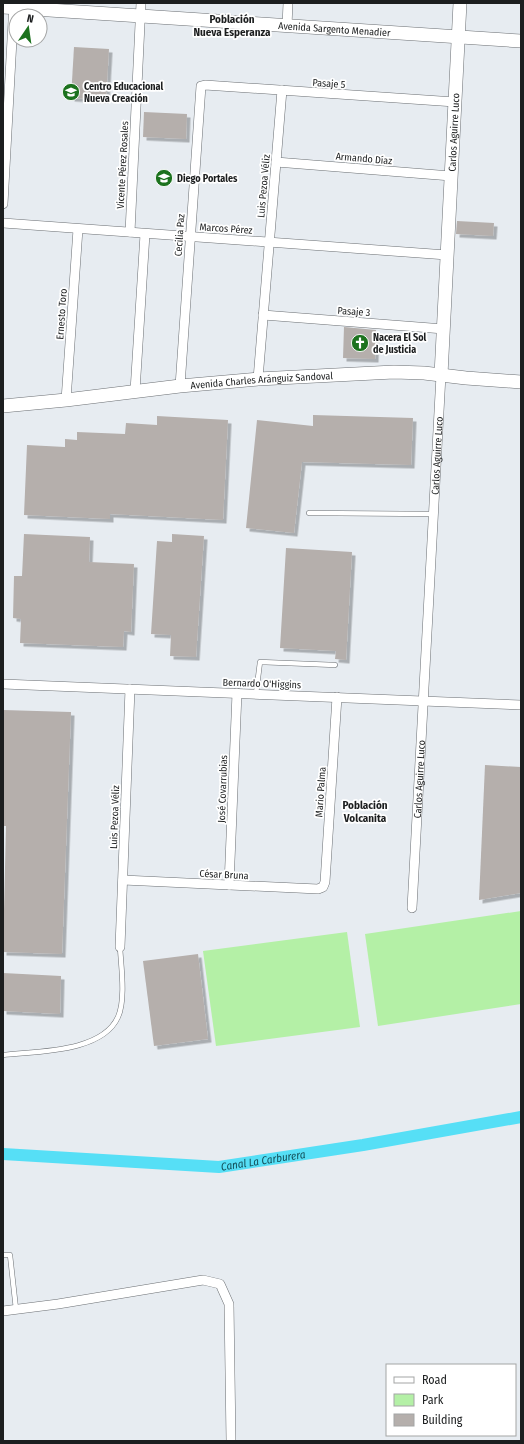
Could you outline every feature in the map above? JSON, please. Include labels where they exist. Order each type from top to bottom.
[{"type":"street","name":"Vicente Pérez Rosales","points":[[130,232],[141,3]]},
{"type":"street","points":[[287,26],[288,3]]},
{"type":"street","name":"Carlos Aguirre Luco","points":[[412,908],[444,329],[460,3]]},
{"type":"street","name":"Avenida Sargento Menadier","points":[[10,6],[521,41]]},
{"type":"street","points":[[3,204],[10,6]]},
{"type":"street","name":"Pasaje 5","points":[[201,86],[205,85],[455,102]]},
{"type":"street","name":"Cecilia Paz","points":[[180,386],[201,86]]},
{"type":"street","name":"Luis Pezoa Véliz","points":[[258,379],[282,90]]},
{"type":"street","name":"Armando Díaz","points":[[276,162],[451,176]]},
{"type":"street","name":"Marcos Pérez","points":[[3,223],[447,255]]},
{"type":"street","name":"Ernesto Toro","points":[[66,400],[78,229]]},
{"type":"street","points":[[135,391],[145,234]]},
{"type":"street","name":"Pasaje 3","points":[[263,315],[444,329]]},
{"type":"street","name":"Avenida Charles Aránguiz Sandoval","points":[[3,406],[180,386],[258,379],[394,372],[521,382]]},
{"type":"street","name":"Bernardo O'Higgins","points":[[3,684],[521,705]]},
{"type":"street","name":"Luis Pezoa Véliz","points":[[120,947],[130,689]]},
{"type":"street","name":"José Covarrubias","points":[[230,885],[237,693]]},
{"type":"street","name":"Mario Palma","points":[[323,887],[325,882],[337,697]]},
{"type":"street","name":"César Bruna","points":[[123,880],[318,889],[323,887]]},
{"type":"street","points":[[3,1311],[203,1280],[220,1284],[229,1304],[231,1441]]},
{"type":"lane","points":[[309,513],[433,514]]},
{"type":"lane","points":[[256,694],[260,662],[335,665]]},
{"type":"lane","points":[[3,1054],[73,1047],[99,1038],[110,1028],[118,1017],[122,1001],[120,947]]},
{"type":"lane","points":[[3,1255],[10,1255],[16,1309]]},
{"type":"green space","points":[[521,911],[521,1004],[378,1026],[365,934]]},
{"type":"green space","points":[[347,932],[360,1027],[216,1046],[203,951]]},
{"type":"building","points":[[74,47],[109,49],[106,100],[71,98]]},
{"type":"building","points":[[144,112],[187,114],[186,139],[143,137]]},
{"type":"building","points":[[457,221],[494,223],[493,236],[456,234]]},
{"type":"building","name":"Nacera El Sol de Justicia","points":[[344,327],[376,330],[375,359],[343,358]]},
{"type":"building","points":[[313,415],[413,418],[411,465],[302,462],[294,533],[246,528],[257,420],[313,426]]},
{"type":"building","points":[[157,416],[228,420],[223,520],[110,514],[110,519],[24,515],[27,445],[65,447],[65,439],[77,440],[77,432],[125,434],[126,423],[157,425]]},
{"type":"building","points":[[24,534],[90,537],[89,562],[134,564],[131,632],[124,631],[123,647],[20,643],[21,619],[13,618],[14,576],[22,576]]},
{"type":"building","points":[[172,534],[204,536],[196,657],[170,656],[171,635],[151,634],[157,541],[172,542]]},
{"type":"building","points":[[286,548],[352,552],[346,660],[335,659],[336,651],[280,648]]},
{"type":"building","points":[[3,710],[71,712],[62,954],[3,952],[6,826],[3,826]]},
{"type":"building","points":[[485,765],[521,767],[521,893],[479,900]]},
{"type":"building","points":[[198,954],[208,1039],[154,1046],[143,961]]},
{"type":"building","points":[[3,973],[61,976],[60,1014],[3,1011]]},
{"type":"waterway","name":"Canal La Carburera","points":[[3,1154],[219,1167],[363,1145],[521,1117]]},
{"type":"place","name":"Centro Educacional Nueva Creación","points":[[71,92]]},
{"type":"place","name":"Diego Portales","points":[[164,178]]},
{"type":"place","name":"Nacera El Sol de Justicia","points":[[360,343]]},
{"type":"district","name":"Población Nueva Esperanza","points":[[232,25]]},
{"type":"district","name":"Población Volcanita","points":[[365,811]]}]
